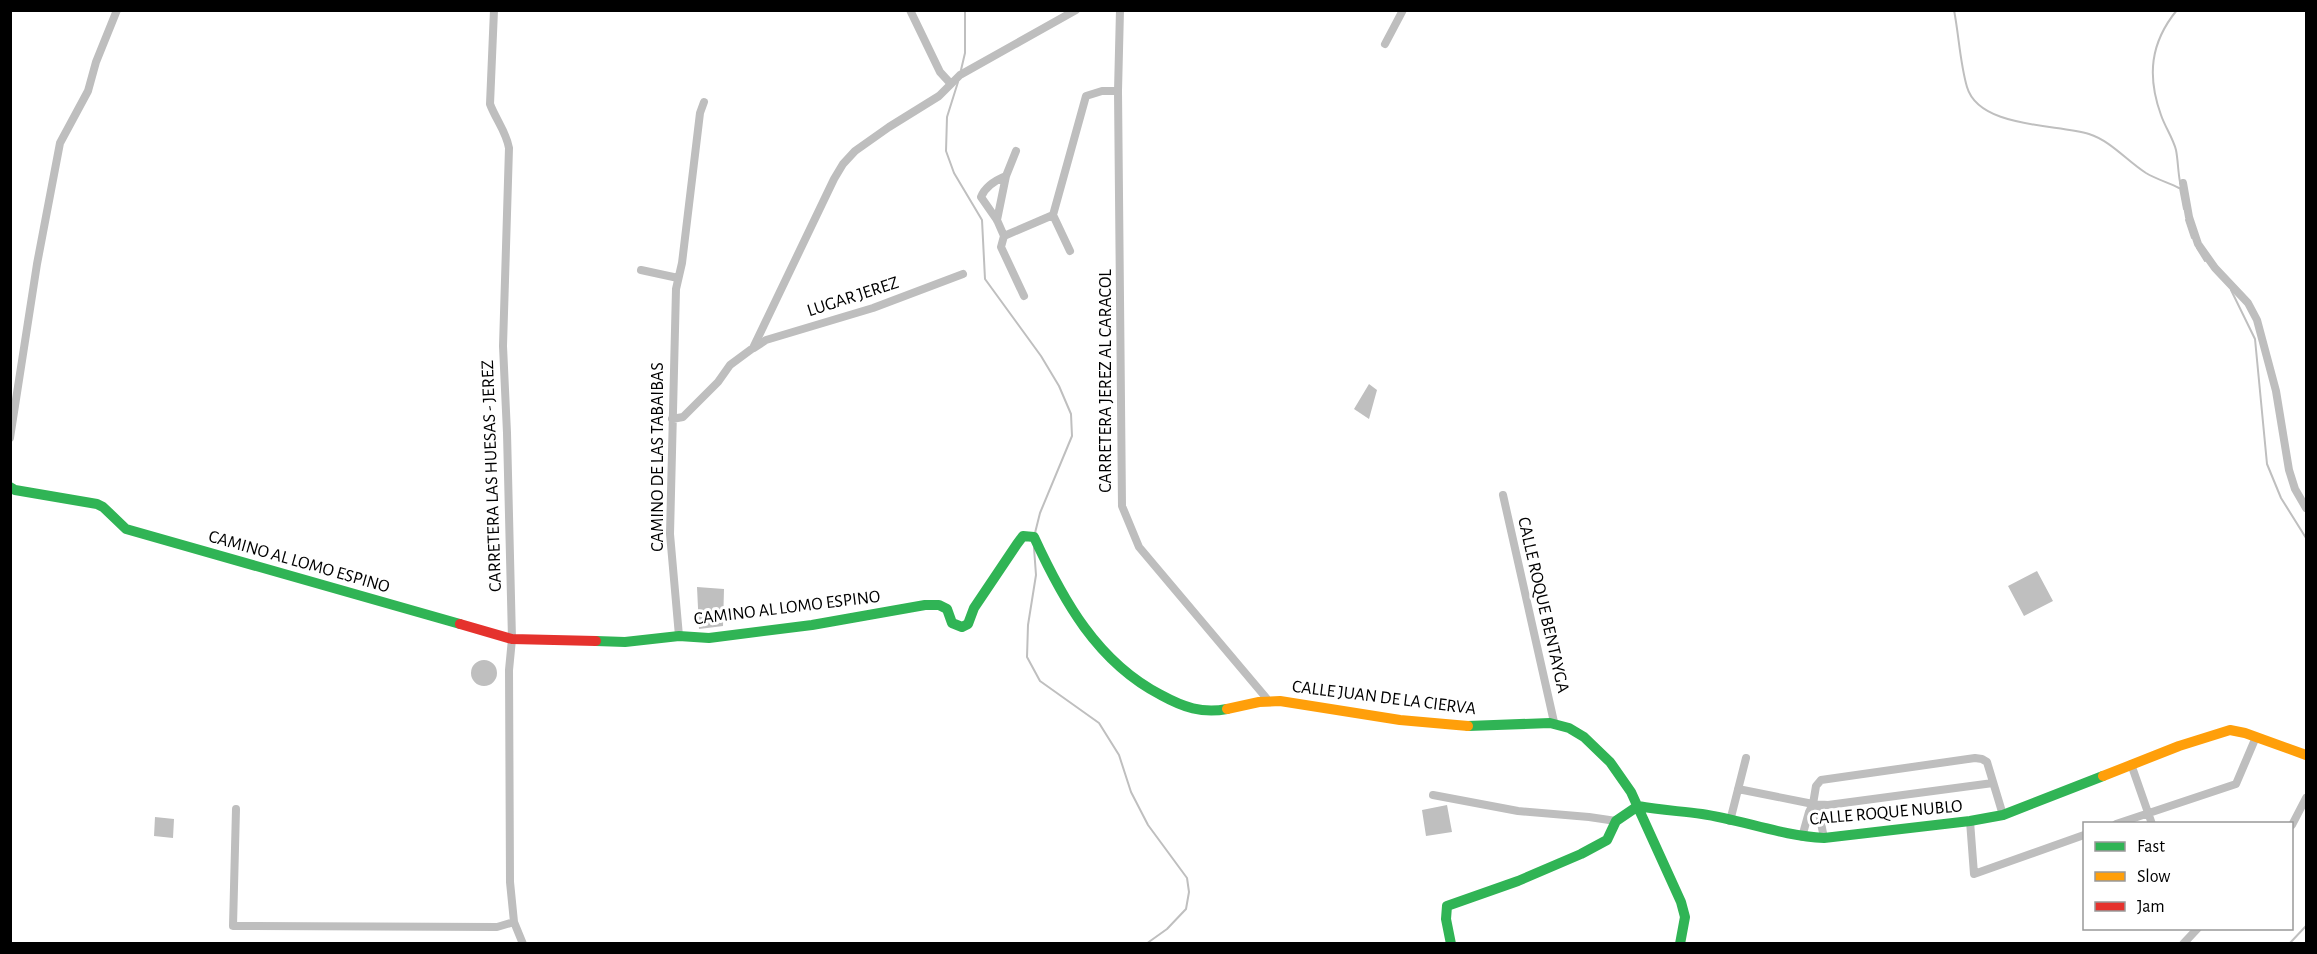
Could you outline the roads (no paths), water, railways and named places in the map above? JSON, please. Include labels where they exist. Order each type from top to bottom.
[{"type":"street","points":[[10,438],[37,264],[60,143],[88,91],[96,62],[117,10]]},
{"type":"street","name":"CARRETERA LAS HUESAS - JEREZ","points":[[494,10],[490,104],[495,118],[505,132],[509,148],[502,346],[512,639],[508,669],[510,882],[514,922],[523,944]]},
{"type":"street","points":[[910,10],[940,72],[951,84]]},
{"type":"street","points":[[672,419],[683,417],[718,382],[730,365],[753,348],[843,164],[855,152],[889,127],[939,96],[960,75],[1076,10]]},
{"type":"street","name":"CARRETERA JEREZ AL CARACOL","points":[[1119,10],[1122,506],[1139,547],[1269,700]]},
{"type":"street","points":[[1385,44],[1403,10]]},
{"type":"street","points":[[1070,251],[1053,215],[1086,96],[1102,91],[1118,91]]},
{"type":"street","name":"CAMINO DE LAS TABAIBAS","points":[[679,636],[670,534],[676,289],[682,263],[700,113],[704,102]]},
{"type":"street","points":[[997,220],[1006,176],[1016,151]]},
{"type":"street","points":[[1006,176],[998,179],[983,192],[981,197],[997,220],[1004,236],[1001,247],[1024,296]]},
{"type":"street","points":[[2183,183],[2189,217],[2198,244],[2215,268],[2248,303],[2257,320],[2276,391],[2289,470],[2295,489],[2307,508]]},
{"type":"street","points":[[1004,236],[1053,215]]},
{"type":"street","points":[[641,270],[678,278]]},
{"type":"street","name":"LUGAR JEREZ","points":[[753,348],[766,340],[873,308],[963,274]]},
{"type":"street","name":"CAMINO AL LOMO ESPINO","points":[[10,487],[15,490],[97,504],[126,529],[512,639],[625,642],[679,636],[709,638],[932,605],[939,605],[947,609],[952,623],[962,627],[968,624],[974,608],[1017,544],[1023,536],[1029,535],[1034,537],[1056,587],[1075,617],[1121,668],[1143,687],[1203,711],[1221,710],[1269,700]]},
{"type":"street","name":"CALLE ROQUE BENTAYGA","points":[[1503,495],[1554,722]]},
{"type":"street","name":"CALLE JUAN DE LA CIERVA","points":[[1269,700],[1417,721],[1477,726],[1554,722],[1567,726],[1597,747],[1608,759],[1638,806],[1685,915],[1680,944]]},
{"type":"street","name":"CALLE ROQUE NUBLO","points":[[1638,806],[1670,812],[1702,814],[1802,837],[1824,838],[2003,815],[2131,764],[2230,730],[2307,755]]},
{"type":"street","points":[[2121,822],[2236,784],[2256,737]]},
{"type":"street","points":[[1730,821],[1746,758]]},
{"type":"street","points":[[1802,837],[1809,812],[1814,804],[1816,786],[1821,780],[1975,758],[1987,762],[2003,815]]},
{"type":"street","points":[[2131,764],[2151,822]]},
{"type":"street","points":[[1738,789],[1828,805],[1993,783]]},
{"type":"street","points":[[1433,795],[1518,811],[1616,821]]},
{"type":"street","points":[[2293,823],[2307,798]]},
{"type":"street","points":[[1814,804],[1819,813],[1824,838]]},
{"type":"street","points":[[1451,944],[1446,919],[1447,906],[1518,881],[1581,854],[1606,840],[1616,821],[1638,806]]},
{"type":"street","points":[[236,809],[233,926],[497,927],[514,922]]},
{"type":"street","points":[[1970,821],[1974,874],[2083,836]]},
{"type":"street","points":[[2183,944],[2196,930]]},
{"type":"waterway","points":[[961,70],[965,53],[965,10]]},
{"type":"waterway","points":[[1954,10],[1967,87],[1974,100],[1986,110],[2020,122],[2097,137],[2146,173],[2179,188]]},
{"type":"waterway","points":[[2177,10],[2168,22],[2156,47],[2153,73],[2157,101],[2176,150],[2180,182]]},
{"type":"waterway","points":[[958,82],[947,117],[946,151],[954,173],[982,220],[985,279],[1041,356],[1059,386],[1071,414],[1072,436],[1040,513],[1035,533]]},
{"type":"waterway","points":[[2180,188],[2184,209]]},
{"type":"waterway","points":[[2186,220],[2192,238]]},
{"type":"waterway","points":[[2197,248],[2205,261]]},
{"type":"waterway","points":[[2231,290],[2255,339],[2267,464],[2281,498],[2306,538]]},
{"type":"waterway","points":[[1034,548],[1036,575],[1028,625],[1027,657],[1040,681],[1099,723],[1119,755],[1131,792],[1148,825],[1187,878],[1189,892],[1186,909],[1167,929],[1146,944]]},
{"type":"waterway","points":[[2289,944],[2306,926]]}]
